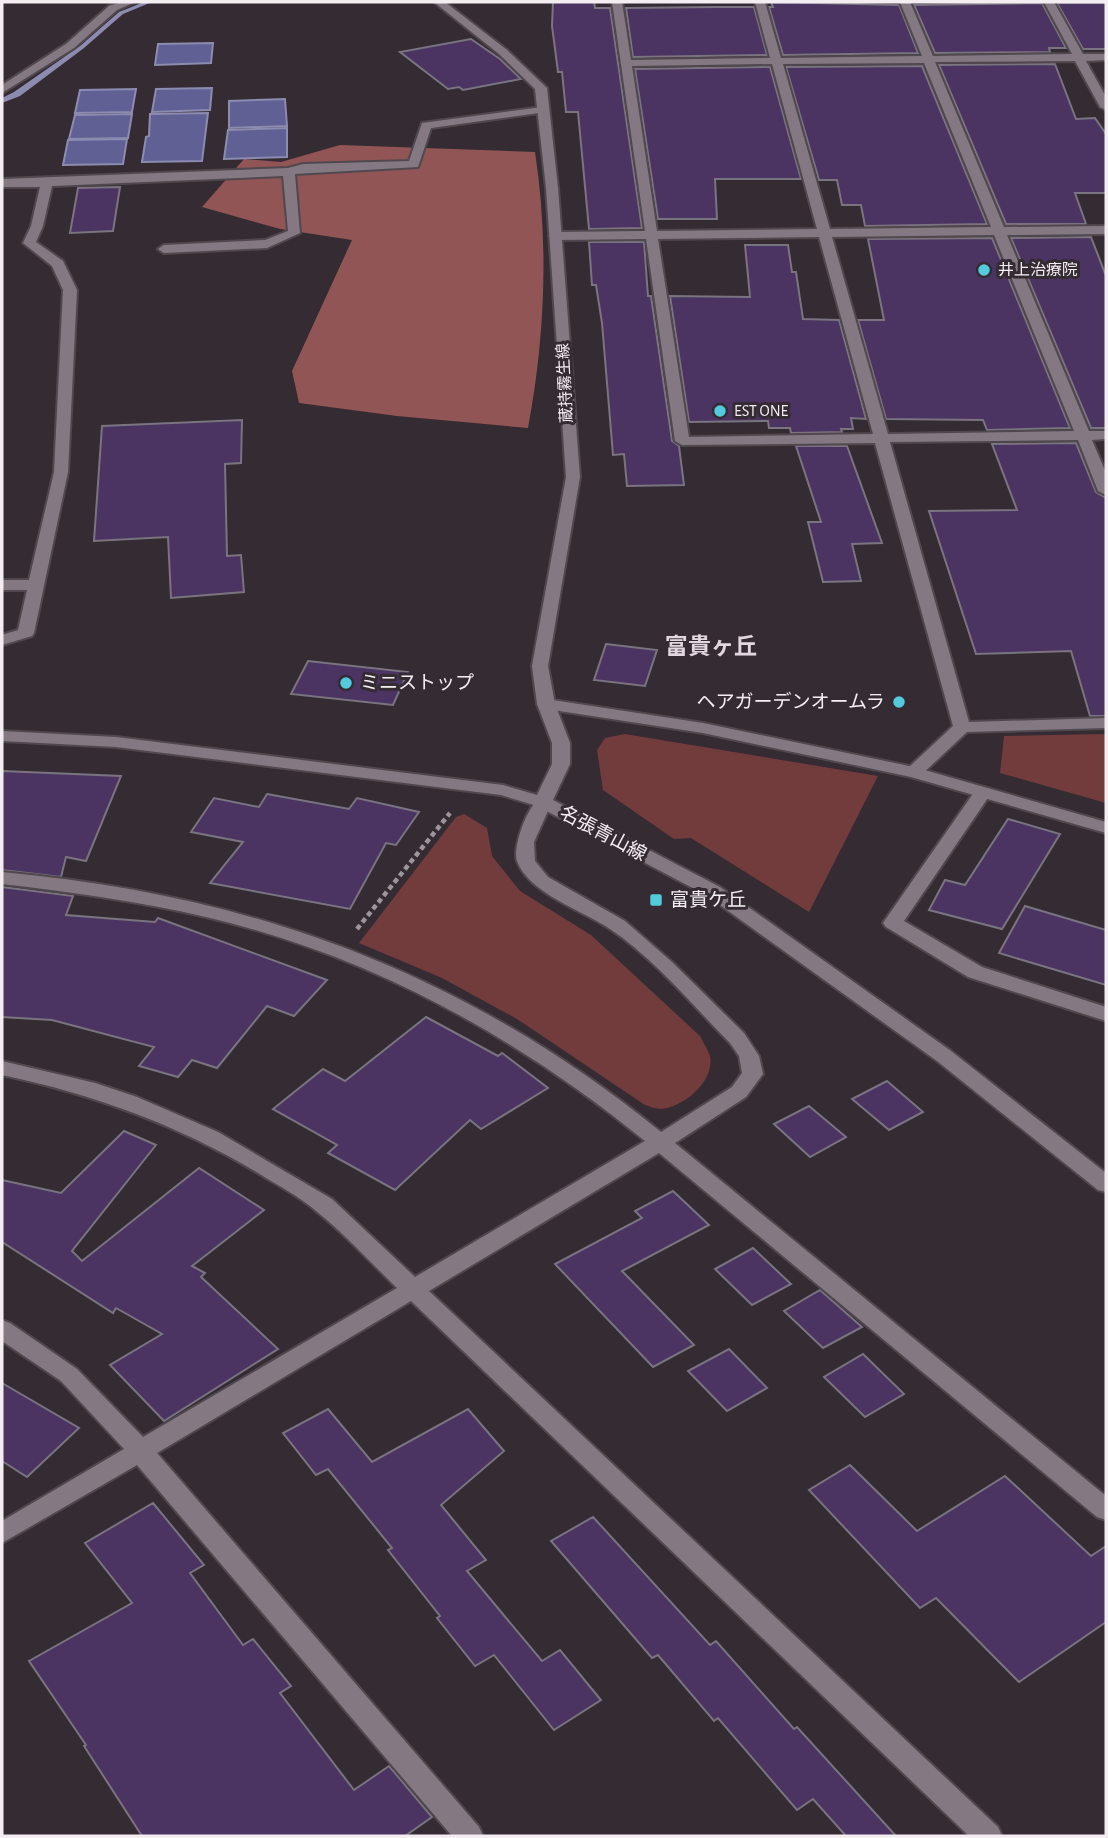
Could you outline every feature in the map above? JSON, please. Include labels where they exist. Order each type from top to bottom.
[{"type":"street","points":[[2,90],[70,46],[113,8],[130,2]]},
{"type":"street","name":"蔵持霧生線","points":[[444,2],[541,88],[573,477],[540,666],[547,704],[561,743],[561,764],[525,842],[526,861],[541,881],[618,925],[719,1019],[749,1056],[753,1074],[738,1092],[659,1143]]},
{"type":"street","points":[[617,2],[682,441],[1106,435]]},
{"type":"street","points":[[760,2],[962,727]]},
{"type":"street","points":[[905,2],[1106,491]]},
{"type":"street","points":[[1049,2],[1106,107]]},
{"type":"street","points":[[626,63],[1106,57]]},
{"type":"street","points":[[2,183],[289,172],[303,167],[414,164],[426,125],[542,110]]},
{"type":"street","points":[[164,249],[267,244],[294,233],[289,172]]},
{"type":"street","points":[[2,640],[26,633],[61,472],[70,290],[58,264],[29,243],[37,226],[47,183]]},
{"type":"street","points":[[555,236],[1106,230]]},
{"type":"street","points":[[2,585],[36,585]]},
{"type":"street","points":[[547,704],[704,729],[914,772],[1106,828]]},
{"type":"street","points":[[914,772],[962,727],[1106,723]]},
{"type":"street","name":"名張青山線","points":[[2,736],[116,742],[503,790],[543,802],[713,891],[944,1056],[1106,1184]]},
{"type":"street","points":[[983,792],[893,923],[975,972],[1106,1014]]},
{"type":"street","points":[[2,878],[164,901],[238,919],[340,951],[405,979],[510,1034],[555,1063],[659,1143],[1106,1510]]},
{"type":"street","points":[[2,1068],[35,1073],[134,1104],[236,1149],[324,1205],[988,1836]]},
{"type":"street","points":[[2,1533],[659,1143]]},
{"type":"street","points":[[2,1329],[69,1375],[113,1419],[469,1836]]},
{"type":"path","points":[[340,951],[458,803]]},
{"type":"shaded area","points":[[340,145],[535,152],[542,221],[543,290],[538,360],[528,428],[397,416],[299,403],[292,371],[352,240],[280,229],[202,207],[244,159],[281,162]]},
{"type":"shaded area","points":[[625,734],[878,776],[809,912],[691,838],[674,839],[603,790],[597,750],[605,738]]},
{"type":"shaded area","points":[[1106,734],[1106,803],[1000,773],[1004,736]]},
{"type":"shaded area","points":[[464,814],[487,828],[492,856],[520,891],[591,935],[700,1036],[710,1056],[710,1065],[703,1083],[688,1098],[661,1109],[645,1105],[517,1019],[442,978],[359,943],[456,817]]},
{"type":"water","points":[[213,43],[211,63],[155,65],[158,44]]},
{"type":"water","points":[[212,88],[210,110],[152,112],[156,89]]},
{"type":"water","points":[[136,89],[132,112],[75,113],[80,90]]},
{"type":"water","points":[[285,99],[287,126],[229,128],[229,101]]},
{"type":"water","points":[[208,113],[202,161],[142,162],[146,137],[149,136],[150,114]]},
{"type":"water","points":[[132,114],[128,138],[69,139],[75,115]]},
{"type":"water","points":[[287,128],[287,157],[224,159],[228,130]]},
{"type":"water","points":[[127,139],[123,164],[63,165],[68,140]]},
{"type":"building","points":[[553,2],[594,2],[595,8],[610,8],[642,228],[589,229],[578,112],[566,112],[562,72],[558,72],[552,26]]},
{"type":"building","points":[[771,2],[899,5],[918,53],[783,55],[769,7],[773,7]]},
{"type":"building","points":[[1042,3],[1066,48],[1049,48],[1050,52],[935,53],[914,5]]},
{"type":"building","points":[[1057,3],[1106,3],[1106,49],[1083,49]]},
{"type":"building","points":[[754,7],[767,55],[633,57],[626,8]]},
{"type":"building","points":[[471,39],[500,59],[521,79],[463,90],[459,87],[448,89],[400,52]]},
{"type":"building","points":[[1055,64],[1076,119],[1095,118],[1106,134],[1106,193],[1075,193],[1086,224],[1006,224],[939,65]]},
{"type":"building","points":[[922,66],[987,224],[865,226],[861,205],[842,205],[837,180],[819,180],[786,67]]},
{"type":"building","points":[[770,67],[801,179],[715,179],[717,219],[658,219],[635,69]]},
{"type":"building","points":[[120,187],[113,231],[70,233],[78,188]]},
{"type":"building","points":[[1091,237],[1106,276],[1106,428],[1091,428],[1011,238]]},
{"type":"building","points":[[992,238],[1070,428],[987,430],[983,420],[886,419],[858,320],[884,320],[868,239]]},
{"type":"building","points":[[589,242],[644,242],[648,296],[651,296],[672,441],[679,446],[684,485],[627,486],[624,454],[613,455],[602,323],[596,285],[592,285]]},
{"type":"building","points":[[745,245],[788,245],[792,272],[796,272],[803,319],[839,320],[866,419],[851,418],[853,429],[841,429],[842,432],[791,433],[790,428],[769,428],[768,421],[689,422],[670,296],[750,297]]},
{"type":"building","points":[[242,420],[241,463],[225,464],[227,556],[241,555],[244,592],[171,598],[168,537],[94,541],[102,426]]},
{"type":"building","points":[[1076,443],[1096,492],[1106,498],[1106,716],[1090,716],[1071,651],[976,654],[929,511],[1017,510],[992,444]]},
{"type":"building","points":[[796,446],[847,446],[882,543],[852,544],[861,581],[823,582],[808,522],[821,522]]},
{"type":"building","points":[[606,644],[657,650],[645,686],[594,680]]},
{"type":"building","name":"ミニストップ","points":[[308,661],[408,672],[393,705],[291,694]]},
{"type":"building","points":[[2,771],[121,776],[86,861],[66,857],[61,877],[2,870]]},
{"type":"building","points":[[267,794],[349,809],[357,798],[419,812],[396,845],[386,843],[350,909],[210,883],[243,842],[191,832],[214,798],[259,807]]},
{"type":"building","points":[[1008,819],[1060,834],[1002,929],[929,910],[945,880],[965,885]]},
{"type":"building","points":[[2,887],[73,896],[66,915],[155,922],[158,918],[327,980],[294,1016],[267,1006],[217,1068],[192,1060],[178,1077],[139,1066],[154,1047],[52,1020],[2,1017]]},
{"type":"building","points":[[1025,906],[1106,930],[1106,985],[999,953]]},
{"type":"building","points":[[426,1017],[498,1056],[502,1053],[548,1088],[481,1129],[470,1120],[395,1190],[328,1153],[337,1145],[273,1109],[323,1069],[345,1081]]},
{"type":"building","points":[[887,1081],[923,1112],[889,1130],[852,1099]]},
{"type":"building","points":[[809,1106],[846,1137],[810,1157],[774,1124]]},
{"type":"building","points":[[124,1131],[156,1145],[72,1251],[82,1261],[199,1168],[264,1210],[192,1266],[205,1273],[201,1277],[278,1349],[164,1421],[110,1365],[162,1334],[116,1308],[113,1313],[2,1242],[2,1180],[61,1193]]},
{"type":"building","points":[[673,1191],[709,1225],[622,1271],[694,1345],[653,1367],[555,1264],[642,1218],[635,1211]]},
{"type":"building","points":[[753,1248],[791,1284],[752,1305],[715,1269]]},
{"type":"building","points":[[820,1290],[862,1327],[823,1348],[784,1311]]},
{"type":"building","points":[[729,1349],[767,1388],[727,1411],[688,1371]]},
{"type":"building","points":[[863,1354],[904,1394],[865,1417],[824,1377]]},
{"type":"building","points":[[2,1383],[79,1428],[27,1477],[2,1461]]},
{"type":"building","points":[[328,1409],[372,1462],[468,1409],[504,1451],[441,1505],[486,1560],[467,1571],[542,1661],[560,1650],[601,1700],[554,1730],[494,1655],[475,1666],[388,1550],[392,1548],[328,1469],[316,1475],[283,1433]]},
{"type":"building","points":[[850,1465],[917,1531],[1005,1476],[1091,1556],[1106,1546],[1106,1622],[1019,1682],[936,1598],[920,1608],[809,1490]]},
{"type":"building","points":[[153,1503],[204,1565],[190,1573],[243,1645],[253,1639],[291,1686],[280,1693],[354,1790],[389,1766],[432,1817],[405,1836],[142,1836],[84,1746],[86,1745],[29,1661],[132,1603],[85,1543]]},
{"type":"building","points":[[593,1517],[710,1645],[716,1641],[794,1729],[797,1727],[896,1836],[846,1836],[813,1799],[797,1810],[718,1718],[714,1721],[658,1655],[652,1658],[551,1541]]},
{"type":"waterway","points":[[2,101],[17,94],[82,47],[121,13],[149,2]]},
{"type":"place","name":"井上治療院","points":[[984,270]]},
{"type":"place","name":"EST ONE","points":[[720,411]]},
{"type":"place","name":"ミニストップ","points":[[346,683]]},
{"type":"place","name":"ヘアガーデンオームラ","points":[[899,702]]},
{"type":"place","name":"富貴ケ丘","points":[[656,900]]},
{"type":"district","name":"富貴ヶ丘","points":[[711,647]]}]
